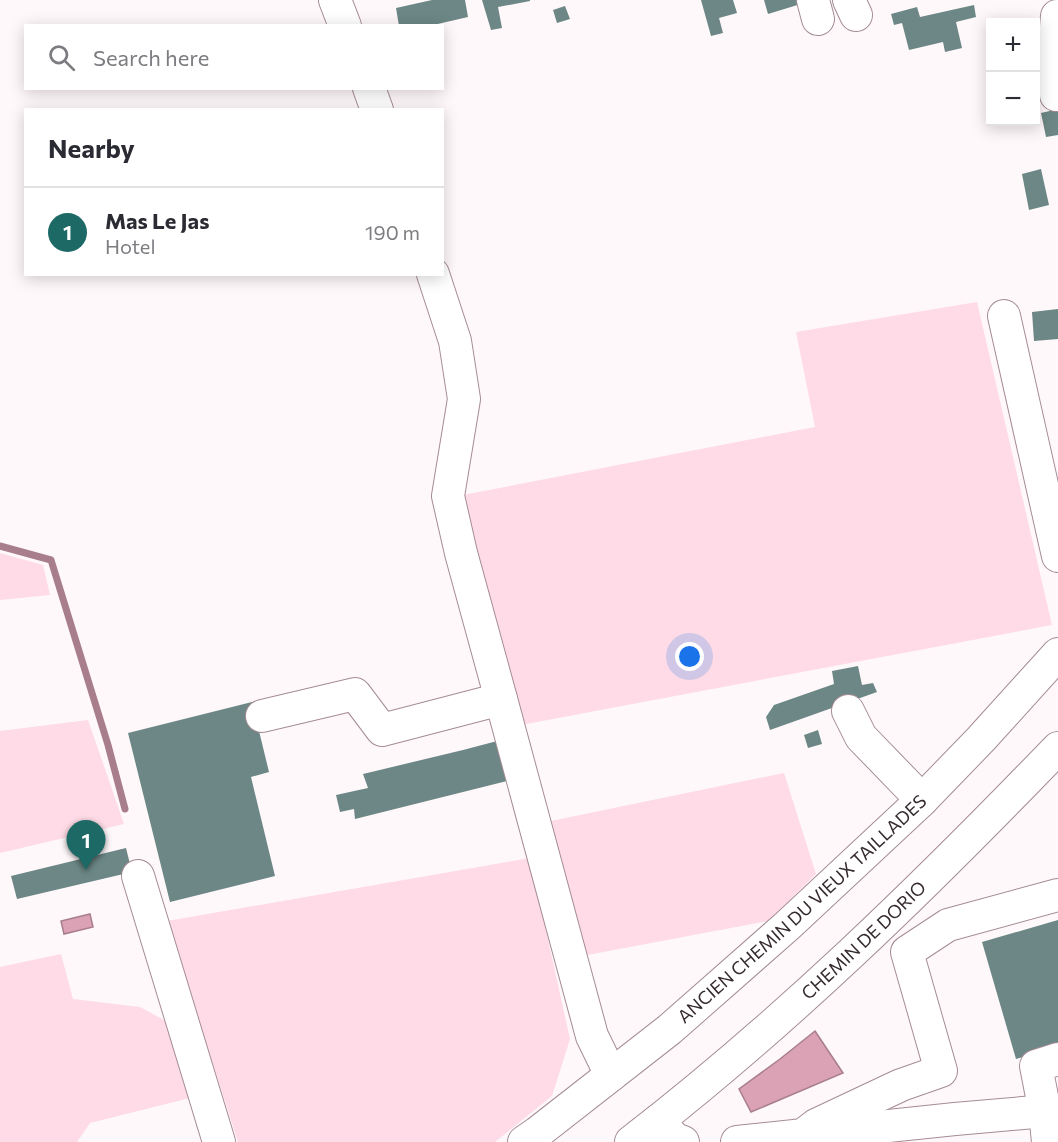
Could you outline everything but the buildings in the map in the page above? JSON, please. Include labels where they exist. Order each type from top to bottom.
[{"type":"street","points":[[335,0],[344,24]]},
{"type":"street","points":[[1056,95],[1055,39],[1058,16]]},
{"type":"street","points":[[370,90],[376,108]]},
{"type":"street","points":[[434,276],[455,341],[464,399],[448,496],[461,553],[592,1036],[611,1074]]},
{"type":"street","points":[[1004,316],[1058,556]]},
{"type":"street","name":"ANCIEN CHEMIN DU VIEUX TAILLADES","points":[[524,1142],[670,1029],[779,933],[922,800],[1058,654]]},
{"type":"street","points":[[262,716],[355,694],[382,730],[501,699]]},
{"type":"street","points":[[848,711],[861,737],[922,800]]},
{"type":"street","name":"CHEMIN DE DORIO","points":[[631,1142],[716,1075],[832,972],[966,843],[1058,748]]},
{"type":"street","points":[[138,876],[219,1142]]},
{"type":"street","points":[[803,1135],[816,1125],[890,1090],[941,1071],[907,952],[948,925],[1058,895]]},
{"type":"street","points":[[742,1142],[803,1135],[956,1131],[1050,1121],[1036,1066],[1058,1059]]},
{"type":"street","points":[[658,1121],[675,1138],[683,1142]]},
{"type":"shaded area","points":[[977,302],[1052,625],[521,725],[458,496],[815,427],[796,332]]},
{"type":"shaded area","points":[[0,553],[43,565],[50,595],[0,600]]},
{"type":"shaded area","points":[[88,720],[124,824],[0,853],[0,731]]},
{"type":"shaded area","points":[[784,773],[816,874],[768,921],[582,956],[546,822]]},
{"type":"shaded area","points":[[530,858],[570,1039],[552,1096],[495,1142],[238,1142],[167,921]]},
{"type":"shaded area","points":[[90,914],[93,927],[64,934],[61,921]]},
{"type":"shaded area","points":[[61,954],[73,999],[140,1007],[173,1025],[194,1097],[90,1123],[77,1142],[0,1142],[0,967]]},
{"type":"shaded area","points":[[815,1031],[843,1073],[751,1112],[739,1089]]},
{"type":"waterway","points":[[0,546],[51,560],[108,745],[125,809]]},
{"type":"place","name":"Mas Le Jas","points":[[86,870]]}]
